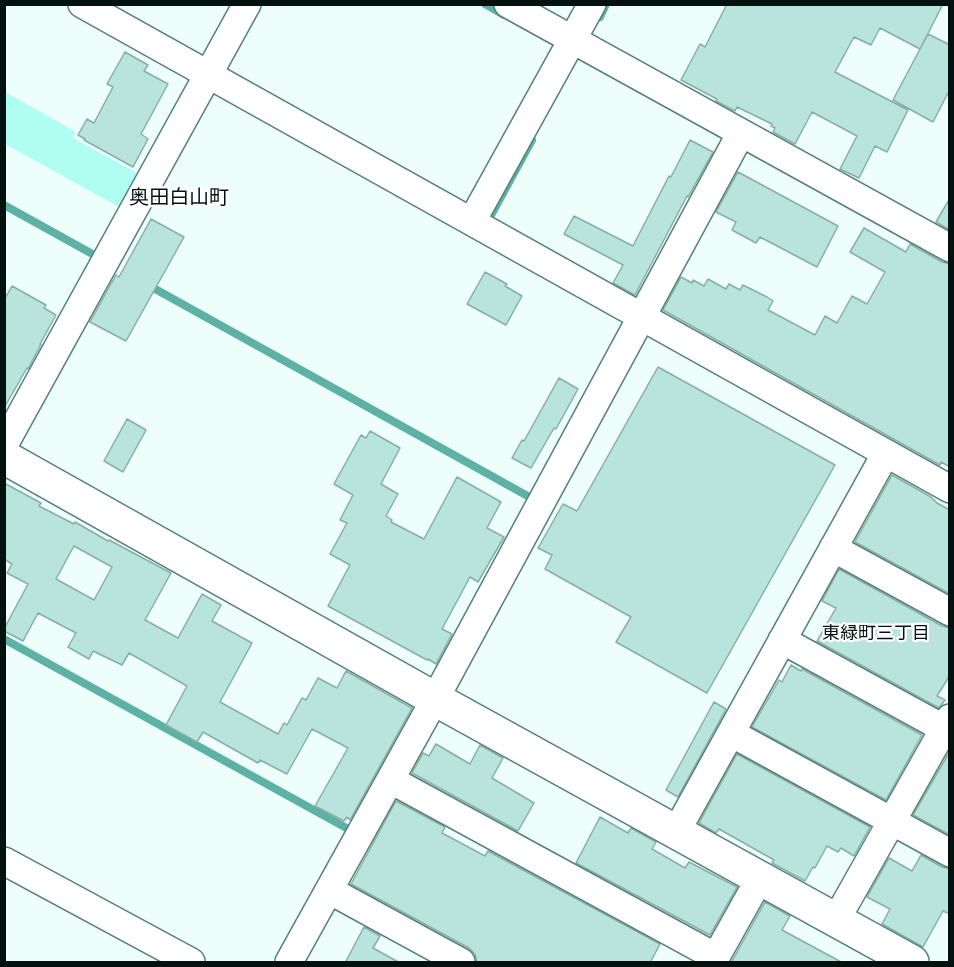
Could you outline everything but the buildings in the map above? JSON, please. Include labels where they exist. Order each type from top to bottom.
[{"type":"street","points":[[82,4],[950,489]]},
{"type":"street","points":[[4,445],[247,4]]},
{"type":"street","points":[[508,4],[950,248]]},
{"type":"street","points":[[472,221],[592,4]]},
{"type":"street","points":[[289,963],[391,780],[741,133]]},
{"type":"street","points":[[676,832],[886,453]]},
{"type":"street","points":[[4,457],[912,963]]},
{"type":"street","points":[[833,548],[950,612]]},
{"type":"street","points":[[782,640],[948,726],[836,920]]},
{"type":"street","points":[[730,733],[950,853]]},
{"type":"street","points":[[391,780],[715,960],[760,878]]},
{"type":"street","points":[[4,861],[191,963]]},
{"type":"street","points":[[329,891],[461,963]]},
{"type":"green space","points":[[5,92],[76,132],[73,138],[137,173],[119,207],[5,144]]},
{"type":"waterway","points":[[485,4],[504,15]]},
{"type":"waterway","points":[[600,17],[606,4]]},
{"type":"waterway","points":[[490,217],[532,140]]},
{"type":"waterway","points":[[4,205],[96,256]]},
{"type":"waterway","points":[[148,285],[533,499]]},
{"type":"waterway","points":[[4,639],[350,830],[347,835]]},
{"type":"district","name":"奥田白山町","points":[[179,198]]},
{"type":"district","name":"東緑町三丁目","points":[[876,634]]}]
